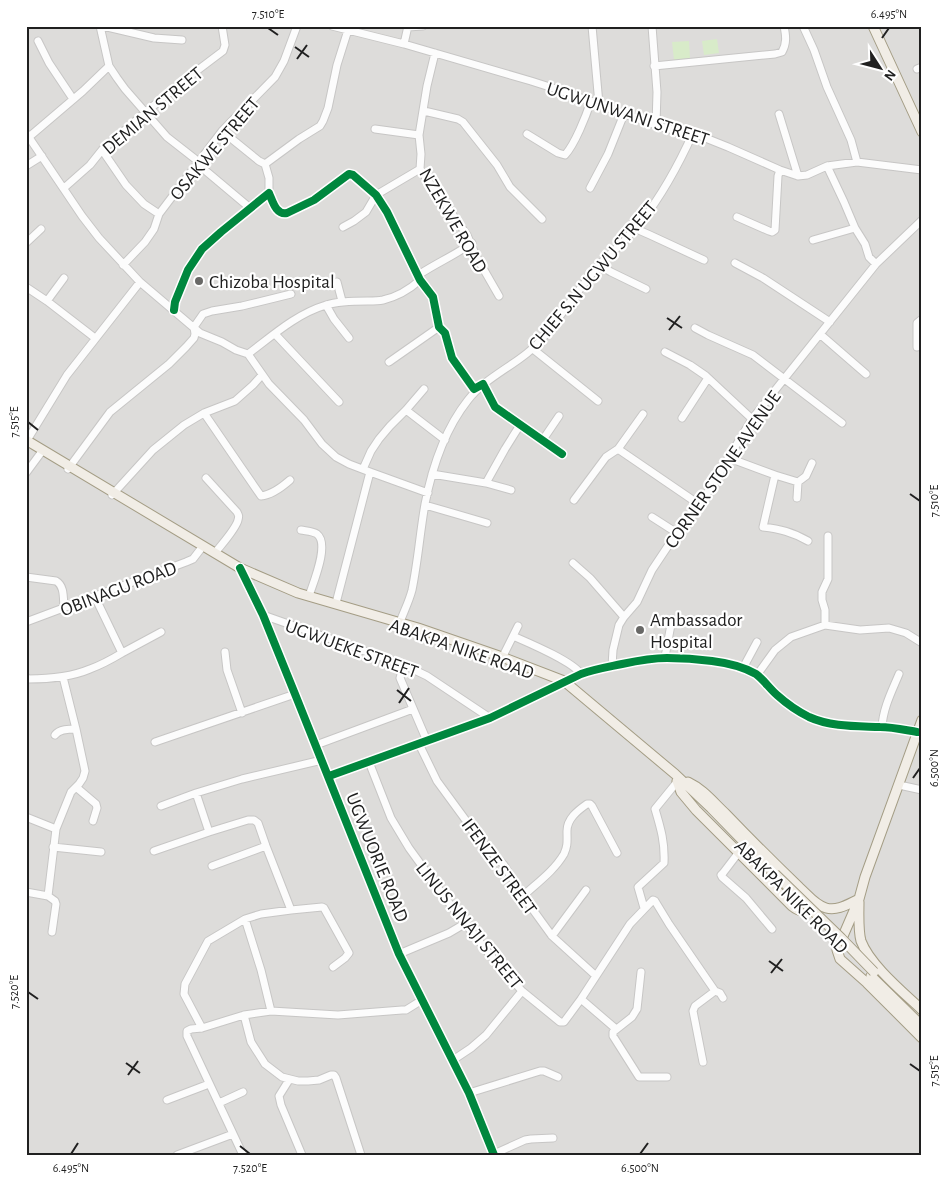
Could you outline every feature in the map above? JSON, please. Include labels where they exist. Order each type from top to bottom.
[{"type":"main road","points":[[873,26],[922,132]]},
{"type":"main road","name":"ABAKPA NIKE ROAD","points":[[26,442],[241,570],[300,596],[400,624]]},
{"type":"main road","name":"ABAKPA NIKE ROAD","points":[[202,548],[215,553],[241,570],[298,593],[400,624],[566,681],[635,739],[678,781],[711,808],[773,876],[841,938],[872,974],[922,1026]]},
{"type":"main road","points":[[922,720],[865,877],[859,899],[837,950],[840,959],[922,1038]]},
{"type":"main road","points":[[816,904],[804,911],[798,910],[696,810],[681,792],[678,781],[691,783],[710,798],[816,904],[833,909],[859,899]]},
{"type":"main road","points":[[859,899],[861,939],[867,953],[922,1010]]},
{"type":"main road","name":"ABAKPA NIKE ROAD","points":[[872,974],[922,1020]]},
{"type":"street","points":[[182,40],[154,38],[101,26],[109,66],[125,89],[167,136],[250,208]]},
{"type":"street","name":"DEMIAN STREET","points":[[64,188],[90,165],[102,150],[146,112],[223,51],[225,46],[222,26]]},
{"type":"street","name":"OSAKWE STREET","points":[[123,265],[145,242],[154,229],[159,214],[222,132],[275,77],[284,61],[297,26]]},
{"type":"street","name":"UGWUNWANI STREET","points":[[332,26],[404,44],[531,81],[668,129],[693,133],[798,176]]},
{"type":"street","points":[[404,44],[408,26],[423,26]]},
{"type":"street","points":[[592,26],[599,104]]},
{"type":"street","points":[[652,26],[657,92],[656,125]]},
{"type":"street","points":[[654,66],[782,52],[786,40],[784,26]]},
{"type":"street","points":[[803,26],[827,87],[851,140],[857,162]]},
{"type":"street","points":[[265,164],[320,126],[328,108],[337,65],[348,30]]},
{"type":"street","points":[[38,41],[49,64],[72,99]]},
{"type":"street","name":"NZEKWE ROAD","points":[[435,53],[418,135],[421,154],[420,170],[454,214],[472,243],[476,256],[499,296]]},
{"type":"street","points":[[109,66],[28,135],[82,216],[99,238],[140,282],[202,334],[248,354],[268,384],[304,420],[322,444],[336,457],[349,464],[428,493]]},
{"type":"street","points":[[527,134],[564,155],[570,150],[591,101]]},
{"type":"street","points":[[424,111],[458,118],[463,122],[497,165],[510,187],[542,219]]},
{"type":"street","points":[[590,188],[608,154],[624,114]]},
{"type":"street","points":[[779,114],[798,176],[807,175],[827,166],[857,162],[922,170]]},
{"type":"street","points":[[375,129],[418,135]]},
{"type":"street","points":[[222,132],[265,164],[269,178],[269,193],[278,212],[287,213],[319,197],[349,174],[353,175],[376,194],[387,212],[420,280],[433,297],[439,327],[446,333],[452,358],[474,389],[483,384],[495,407],[562,454]]},
{"type":"street","name":"CHIEF S.N UGWU STREET","points":[[400,624],[411,592],[432,474],[455,420],[468,400],[483,384],[533,350],[599,265],[641,222],[673,173],[693,133]]},
{"type":"street","points":[[102,150],[126,185],[144,204],[159,214]]},
{"type":"street","points":[[26,166],[42,156]]},
{"type":"street","points":[[827,166],[855,228],[865,244],[869,257],[876,264]]},
{"type":"street","points":[[343,228],[366,212],[376,194],[420,170]]},
{"type":"street","points":[[737,217],[769,231],[774,231],[776,228],[778,176],[780,170]]},
{"type":"street","points":[[174,310],[175,302],[188,270],[202,249],[269,193]]},
{"type":"street","name":"CORNER STONE AVENUE","points":[[612,666],[613,650],[624,617],[637,602],[652,570],[700,505],[752,419],[876,264],[922,220]]},
{"type":"street","points":[[634,228],[704,260]]},
{"type":"street","points":[[812,240],[855,228]]},
{"type":"street","points":[[26,243],[41,229]]},
{"type":"street","points":[[248,354],[306,313],[326,305],[342,302],[382,301],[396,295],[414,286],[420,280],[420,274],[472,243]]},
{"type":"street","points":[[734,263],[763,278],[830,322]]},
{"type":"street","points":[[599,265],[646,289]]},
{"type":"street","points":[[47,300],[64,278]]},
{"type":"street","points":[[26,442],[67,375],[94,338],[140,282]]},
{"type":"street","points":[[337,282],[342,302]]},
{"type":"street","points":[[26,286],[47,300],[94,338]]},
{"type":"street","points":[[70,468],[110,412],[169,364],[190,343],[195,334],[194,327],[203,314],[291,294]]},
{"type":"street","points":[[326,305],[349,338]]},
{"type":"street","points":[[917,347],[917,323],[922,319]]},
{"type":"street","points":[[389,362],[439,327]]},
{"type":"street","points":[[695,328],[753,355],[842,423]]},
{"type":"street","points":[[275,334],[339,402]]},
{"type":"street","points":[[821,335],[866,374]]},
{"type":"street","points":[[533,350],[598,401]]},
{"type":"street","points":[[665,352],[690,365],[708,378],[752,419]]},
{"type":"street","points":[[113,494],[153,450],[184,425],[235,401],[253,386],[262,375]]},
{"type":"street","points":[[682,418],[708,378]]},
{"type":"street","points":[[362,468],[371,451],[390,426],[424,389]]},
{"type":"street","points":[[406,410],[445,440]]},
{"type":"street","points":[[204,414],[262,496],[266,496],[283,487],[290,480]]},
{"type":"street","points":[[574,500],[606,457],[618,450],[643,414]]},
{"type":"street","points":[[542,441],[560,416]]},
{"type":"street","points":[[486,483],[520,425]]},
{"type":"street","points":[[618,450],[700,505]]},
{"type":"street","points":[[26,473],[42,451]]},
{"type":"street","points":[[729,458],[798,482]]},
{"type":"street","points":[[797,498],[798,482],[806,476],[812,463]]},
{"type":"street","points":[[336,603],[370,472]]},
{"type":"street","points":[[432,474],[486,483],[511,490]]},
{"type":"street","points":[[775,475],[762,527],[782,530],[808,541]]},
{"type":"street","points":[[206,478],[239,516],[235,526],[215,553]]},
{"type":"street","points":[[425,505],[487,523]]},
{"type":"street","points":[[652,517],[678,533]]},
{"type":"street","points":[[301,530],[316,532],[322,542],[322,552],[309,596]]},
{"type":"street","points":[[825,625],[822,592],[828,579],[828,536]]},
{"type":"street","name":"OBINAGU ROAD","points":[[26,622],[186,562],[193,559],[202,548]]},
{"type":"street","points":[[572,563],[590,578],[624,617]]},
{"type":"street","name":"UGWUORIE ROAD","points":[[241,570],[263,615],[400,954],[469,1093],[494,1154]]},
{"type":"street","points":[[26,577],[60,583],[64,608]]},
{"type":"street","points":[[95,597],[122,653]]},
{"type":"street","name":"UGWUEKE STREET","points":[[263,615],[404,665],[427,676],[490,718]]},
{"type":"street","points":[[665,658],[672,619]]},
{"type":"street","points":[[757,675],[775,650],[791,637],[825,625],[860,630],[889,628],[906,633],[922,643]]},
{"type":"street","points":[[502,658],[518,626]]},
{"type":"street","points":[[27,681],[64,677],[90,670],[161,632]]},
{"type":"street","points":[[513,636],[563,660],[579,670],[581,674]]},
{"type":"street","points":[[743,668],[757,642]]},
{"type":"street","points":[[225,652],[227,670],[242,713]]},
{"type":"street","points":[[329,776],[490,718],[595,669],[665,658],[720,662],[743,668],[757,675],[782,700],[810,718],[855,727],[882,727],[918,732]]},
{"type":"street","points":[[404,665],[400,678],[427,741]]},
{"type":"street","points":[[882,727],[882,717],[899,674]]},
{"type":"street","points":[[48,896],[56,829],[70,792],[80,784],[85,771],[64,677]]},
{"type":"street","points":[[155,742],[295,694]]},
{"type":"street","points":[[316,745],[413,709]]},
{"type":"street","points":[[55,735],[60,731],[76,728]]},
{"type":"street","name":"IFENZE STREET","points":[[419,744],[437,781],[475,835],[504,865],[523,896],[552,936],[596,976]]},
{"type":"street","points":[[161,806],[242,779],[322,760]]},
{"type":"street","name":"LINUS NNAJI STREET","points":[[369,762],[391,818],[409,848],[446,899],[490,955],[522,991],[562,1023],[581,1000],[630,924],[644,908]]},
{"type":"street","points":[[678,781],[655,809],[665,850],[664,864],[638,887],[644,908],[651,901],[655,901],[715,991],[720,993],[723,998]]},
{"type":"street","points":[[899,785],[922,790]]},
{"type":"street","points":[[76,787],[96,804],[97,808],[93,820]]},
{"type":"street","points":[[196,793],[209,832]]},
{"type":"street","points":[[523,896],[552,870],[565,852],[568,843],[566,829],[569,821],[576,812],[587,804],[592,806],[617,853]]},
{"type":"street","points":[[26,817],[56,829]]},
{"type":"street","points":[[154,851],[209,832],[248,820],[254,820],[258,823],[291,910]]},
{"type":"street","points":[[212,866],[266,846]]},
{"type":"street","points":[[54,847],[101,852]]},
{"type":"street","points":[[739,852],[721,875],[746,898],[772,929]]},
{"type":"street","points":[[552,936],[586,890]]},
{"type":"street","points":[[26,892],[48,896],[55,900],[52,932]]},
{"type":"street","points":[[202,1028],[184,994],[185,984],[208,941],[245,919],[262,914],[324,908],[349,954],[333,967]]},
{"type":"street","points":[[245,919],[261,970],[271,1011]]},
{"type":"street","points":[[400,954],[449,933],[466,923]]},
{"type":"street","points":[[640,972],[637,1009],[632,1017],[613,1032],[613,1036],[639,1077],[667,1077]]},
{"type":"street","points":[[453,1060],[471,1048],[486,1034],[522,991]]},
{"type":"street","points":[[703,1062],[693,1011],[695,1006],[715,991]]},
{"type":"street","points":[[243,1155],[186,1036],[187,1031],[271,1011],[338,1015],[406,1010],[422,1000]]},
{"type":"street","points":[[581,1000],[616,1029]]},
{"type":"street","points":[[244,1016],[251,1042],[265,1064],[282,1077],[289,1080],[308,1081],[334,1075],[361,1155]]},
{"type":"street","points":[[469,1093],[540,1071],[558,1077]]},
{"type":"street","points":[[289,1080],[279,1096],[302,1155]]},
{"type":"street","points":[[167,1100],[210,1084]]},
{"type":"street","points":[[219,1103],[243,1092]]},
{"type":"street","points":[[176,1155],[233,1134]]},
{"type":"street","points":[[494,1154],[525,1140],[553,1138]]},
{"type":"shaded area","points":[[26,26],[922,26],[922,1155],[26,1155]]},
{"type":"green space","points":[[717,39],[719,53],[704,55],[702,41]]},
{"type":"green space","points":[[689,41],[690,58],[674,60],[672,42]]},
{"type":"cycle path","points":[[174,310],[175,302],[188,270],[202,249],[269,193],[278,210],[287,213],[314,200],[349,174],[353,175],[376,195],[387,212],[420,280],[433,297],[439,327],[445,333],[452,358],[474,389],[483,384],[495,407],[562,454]]},
{"type":"cycle path","points":[[240,568],[263,615],[399,954],[469,1093],[494,1155]]},
{"type":"cycle path","points":[[329,776],[490,718],[581,674],[607,667],[656,659],[706,660],[745,669],[759,676],[774,693],[792,707],[805,715],[826,723],[917,732]]},
{"type":"place","name":"Chizoba Hospital","points":[[199,281]]},
{"type":"place","name":"Ambassador Hospital","points":[[640,630]]}]
